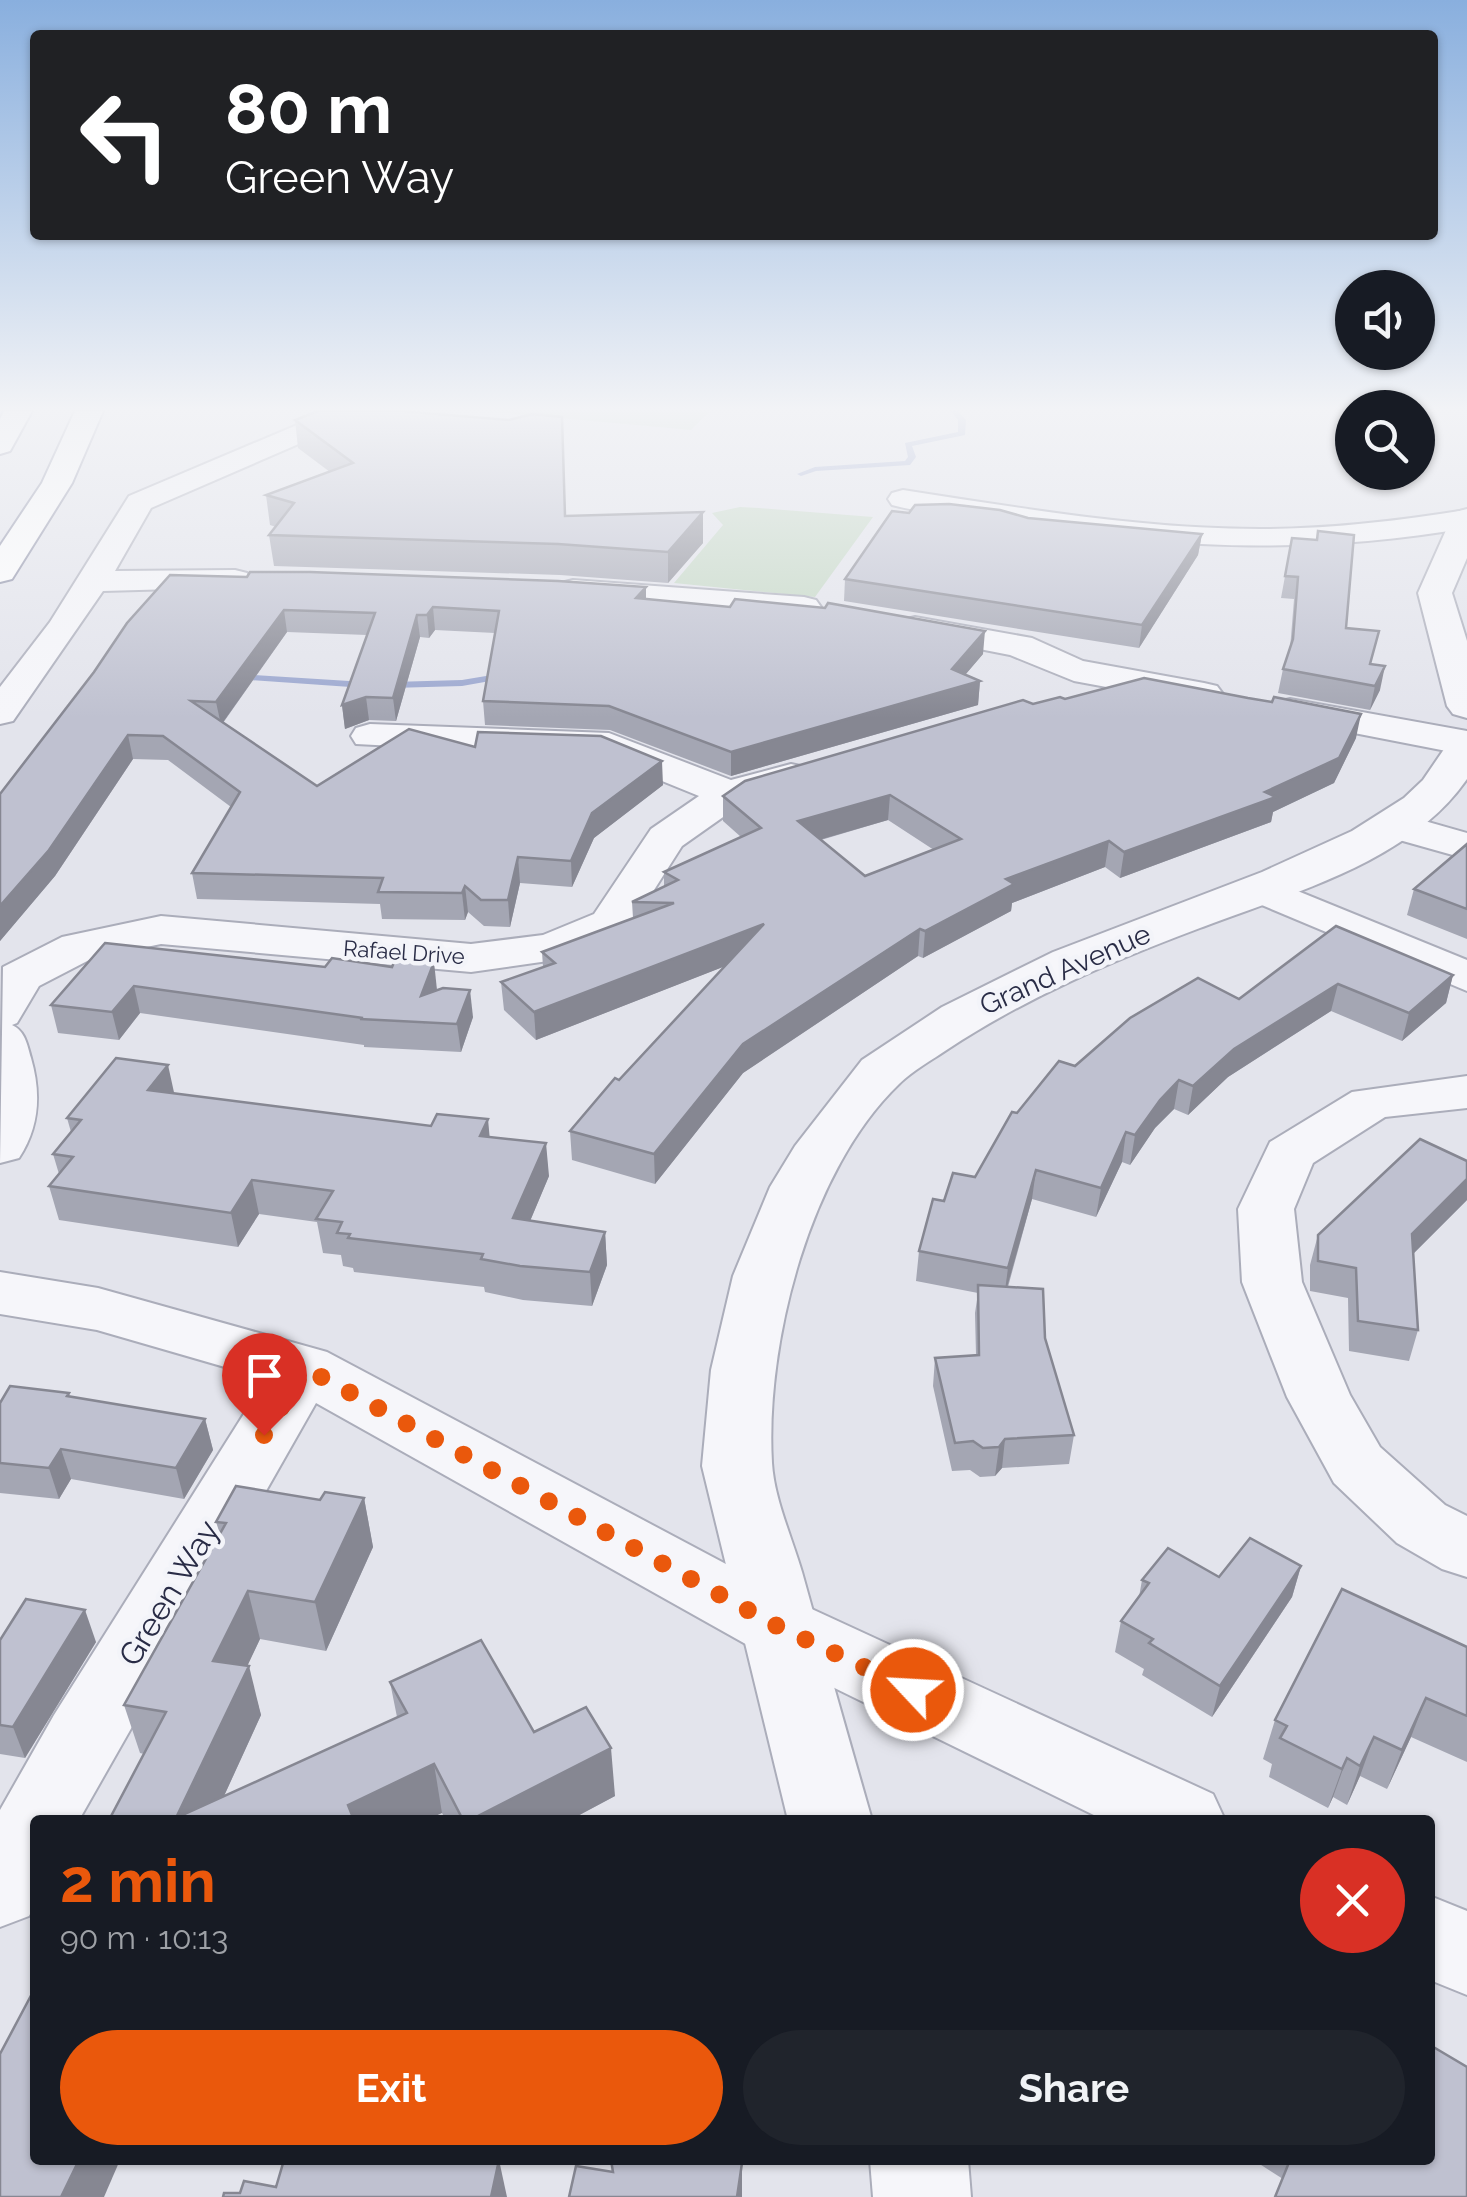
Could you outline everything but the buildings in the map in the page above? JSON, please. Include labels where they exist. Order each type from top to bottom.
[{"type":"highway","points":[[0,572],[38,514]]},
{"type":"street","points":[[0,713],[66,626],[133,514]]},
{"type":"street","points":[[1004,514],[1126,531],[1232,538],[1402,530],[1467,519]]},
{"type":"street","points":[[1467,519],[1435,593],[1467,706]]},
{"type":"street","points":[[92,581],[276,580]]},
{"type":"street","points":[[540,588],[802,607],[844,614]]},
{"type":"street","points":[[883,622],[1018,646],[1074,670],[1467,744]]},
{"type":"street","points":[[1038,703],[1074,670]]},
{"type":"street","points":[[370,736],[609,745],[729,794]]},
{"type":"street","name":"Grand Avenue","points":[[829,1815],[737,1466],[738,1406],[764,1275],[793,1197],[834,1128],[880,1072],[967,1011],[1064,963],[1261,889],[1393,826],[1436,791],[1467,744]]},
{"type":"street","name":"Rafael Drive","points":[[0,1013],[20,978],[64,954],[79,947],[161,930],[471,958],[552,948],[610,924],[666,838],[729,794],[838,762]]},
{"type":"street","points":[[1393,826],[1467,846]]},
{"type":"street","points":[[1261,889],[1467,976]]},
{"type":"street","points":[[0,1037],[13,1116],[0,1146]]},
{"type":"street","points":[[1467,1092],[1370,1103],[1289,1154],[1266,1209],[1272,1282],[1320,1397],[1357,1465],[1421,1524],[1467,1549]]},
{"type":"street","points":[[0,1293],[98,1309],[305,1368],[777,1626],[1174,1815]]},
{"type":"street","name":"Green Way","points":[[40,1815],[81,1738],[305,1368]]},
{"type":"street","name":"Green Way","points":[[0,1888],[30,1833]]},
{"type":"street","points":[[1435,1939],[1467,1954]]},
{"type":"street","points":[[919,2165],[922,2197]]},
{"type":"green space","points":[[712,514],[873,517],[815,597],[674,583],[723,525]]},
{"type":"waterway","points":[[392,685],[462,683],[504,676]]},
{"type":"waterway","points":[[237,677],[365,685]]},
{"type":"route","points":[[264,1435],[305,1368],[777,1626],[913,1690]]}]
